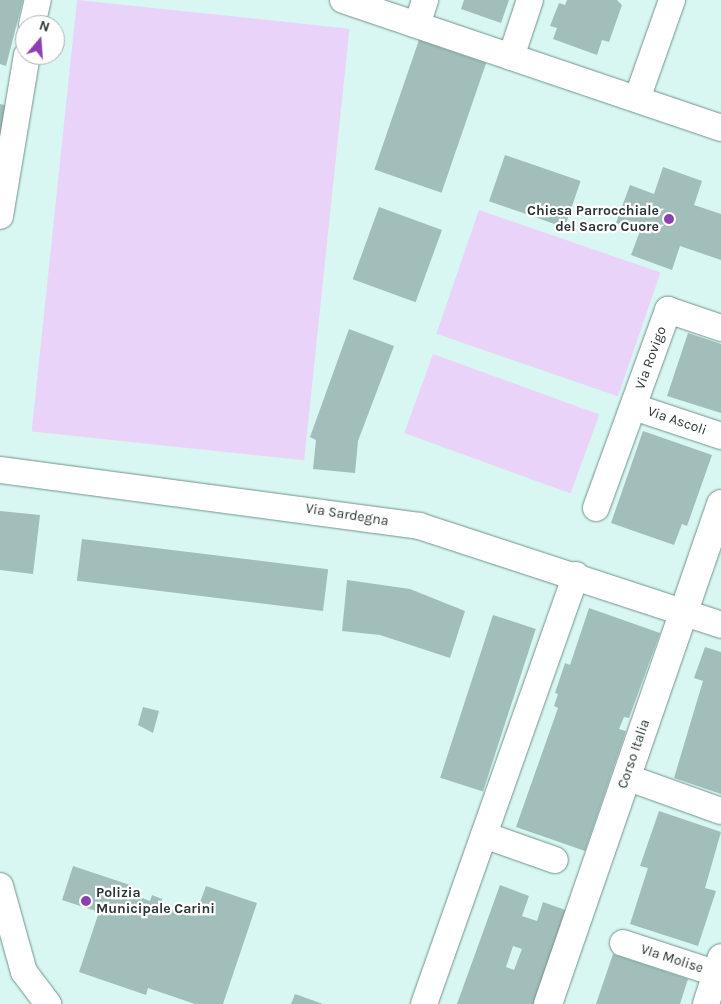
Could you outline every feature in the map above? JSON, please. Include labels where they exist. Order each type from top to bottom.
[{"type":"street","points":[[34,15],[38,0]]},
{"type":"street","points":[[343,0],[721,128]]},
{"type":"street","points":[[416,25],[425,0]]},
{"type":"street","points":[[510,57],[530,0]]},
{"type":"street","points":[[636,99],[672,0]]},
{"type":"street","points":[[0,216],[11,87],[22,65]]},
{"type":"street","name":"Via Rovigo","points":[[596,508],[668,310],[721,328]]},
{"type":"street","name":"Via Ascoli","points":[[634,407],[721,436]]},
{"type":"street","name":"Via Sardegna","points":[[0,470],[418,526],[576,575],[721,625]]},
{"type":"street","name":"Corso Italia","points":[[548,1004],[721,504]]},
{"type":"street","points":[[424,1004],[576,575]]},
{"type":"street","points":[[626,777],[721,811]]},
{"type":"street","points":[[484,835],[555,860]]},
{"type":"street","points":[[0,886],[7,939],[24,972],[48,1004]]},
{"type":"street","name":"VIa Molise","points":[[622,943],[719,968]]},
{"type":"street","points":[[706,1004],[719,968]]},
{"type":"shaded area","points":[[77,0],[349,29],[304,460],[32,432]]},
{"type":"shaded area","points":[[479,210],[661,273],[618,396],[436,334]]},
{"type":"shaded area","points":[[433,354],[599,415],[571,493],[404,433]]},
{"type":"building","points":[[0,0],[23,0],[19,15],[15,15],[15,31],[6,66],[0,64]]},
{"type":"building","points":[[464,0],[509,0],[501,23],[461,9]]},
{"type":"building","points":[[567,0],[617,0],[622,5],[609,42],[602,40],[597,55],[553,39],[557,28],[550,26],[559,3],[565,5]]},
{"type":"building","points":[[419,40],[486,63],[442,193],[374,170]]},
{"type":"building","points":[[0,104],[13,107],[0,152]]},
{"type":"building","points":[[505,155],[581,181],[565,227],[489,201]]},
{"type":"building","name":"Chiesa Parrocchiale del Sacro Cuore","points":[[663,167],[702,181],[694,205],[721,214],[721,260],[680,246],[672,270],[631,255],[640,231],[616,223],[630,185],[654,194]]},
{"type":"building","points":[[379,207],[442,230],[416,302],[353,279]]},
{"type":"building","points":[[349,329],[394,346],[358,441],[355,473],[313,469],[316,440],[310,437]]},
{"type":"building","points":[[688,333],[721,344],[721,413],[667,396]]},
{"type":"building","points":[[643,431],[712,455],[687,526],[682,524],[674,545],[611,523]]},
{"type":"building","points":[[0,511],[40,515],[33,574],[0,570]]},
{"type":"building","points":[[82,539],[328,569],[323,611],[77,581]]},
{"type":"building","points":[[347,580],[410,589],[465,611],[450,658],[380,635],[342,631]]},
{"type":"building","points":[[589,608],[660,633],[629,718],[624,717],[619,729],[626,731],[585,851],[516,827],[558,708],[554,706],[558,694],[555,693],[565,663],[570,665]]},
{"type":"building","points":[[493,615],[536,629],[483,792],[440,778]]},
{"type":"building","points":[[705,647],[721,652],[721,794],[674,778],[703,681],[694,678]]},
{"type":"building","points":[[143,707],[159,711],[153,733],[138,725]]},
{"type":"building","points":[[659,811],[721,832],[705,888],[716,891],[698,946],[630,924],[648,868],[640,866]]},
{"type":"building","points":[[73,866],[130,885],[128,893],[150,901],[152,895],[162,899],[161,904],[195,916],[206,886],[257,903],[223,1004],[195,1004],[148,988],[146,995],[79,972],[99,912],[62,900]]},
{"type":"building","points":[[500,885],[529,896],[522,916],[537,921],[543,902],[571,912],[537,1004],[457,1004]],"holes":[[[513,946],[522,949],[514,970],[506,967]]]},
{"type":"building","points":[[613,954],[688,979],[680,1004],[596,1004]]},
{"type":"building","points":[[295,994],[323,1004],[291,1004]]},
{"type":"place","name":"Chiesa Parrocchiale del Sacro Cuore","points":[[669,219]]},
{"type":"place","name":"Polizia Municipale Carini","points":[[86,901]]}]
